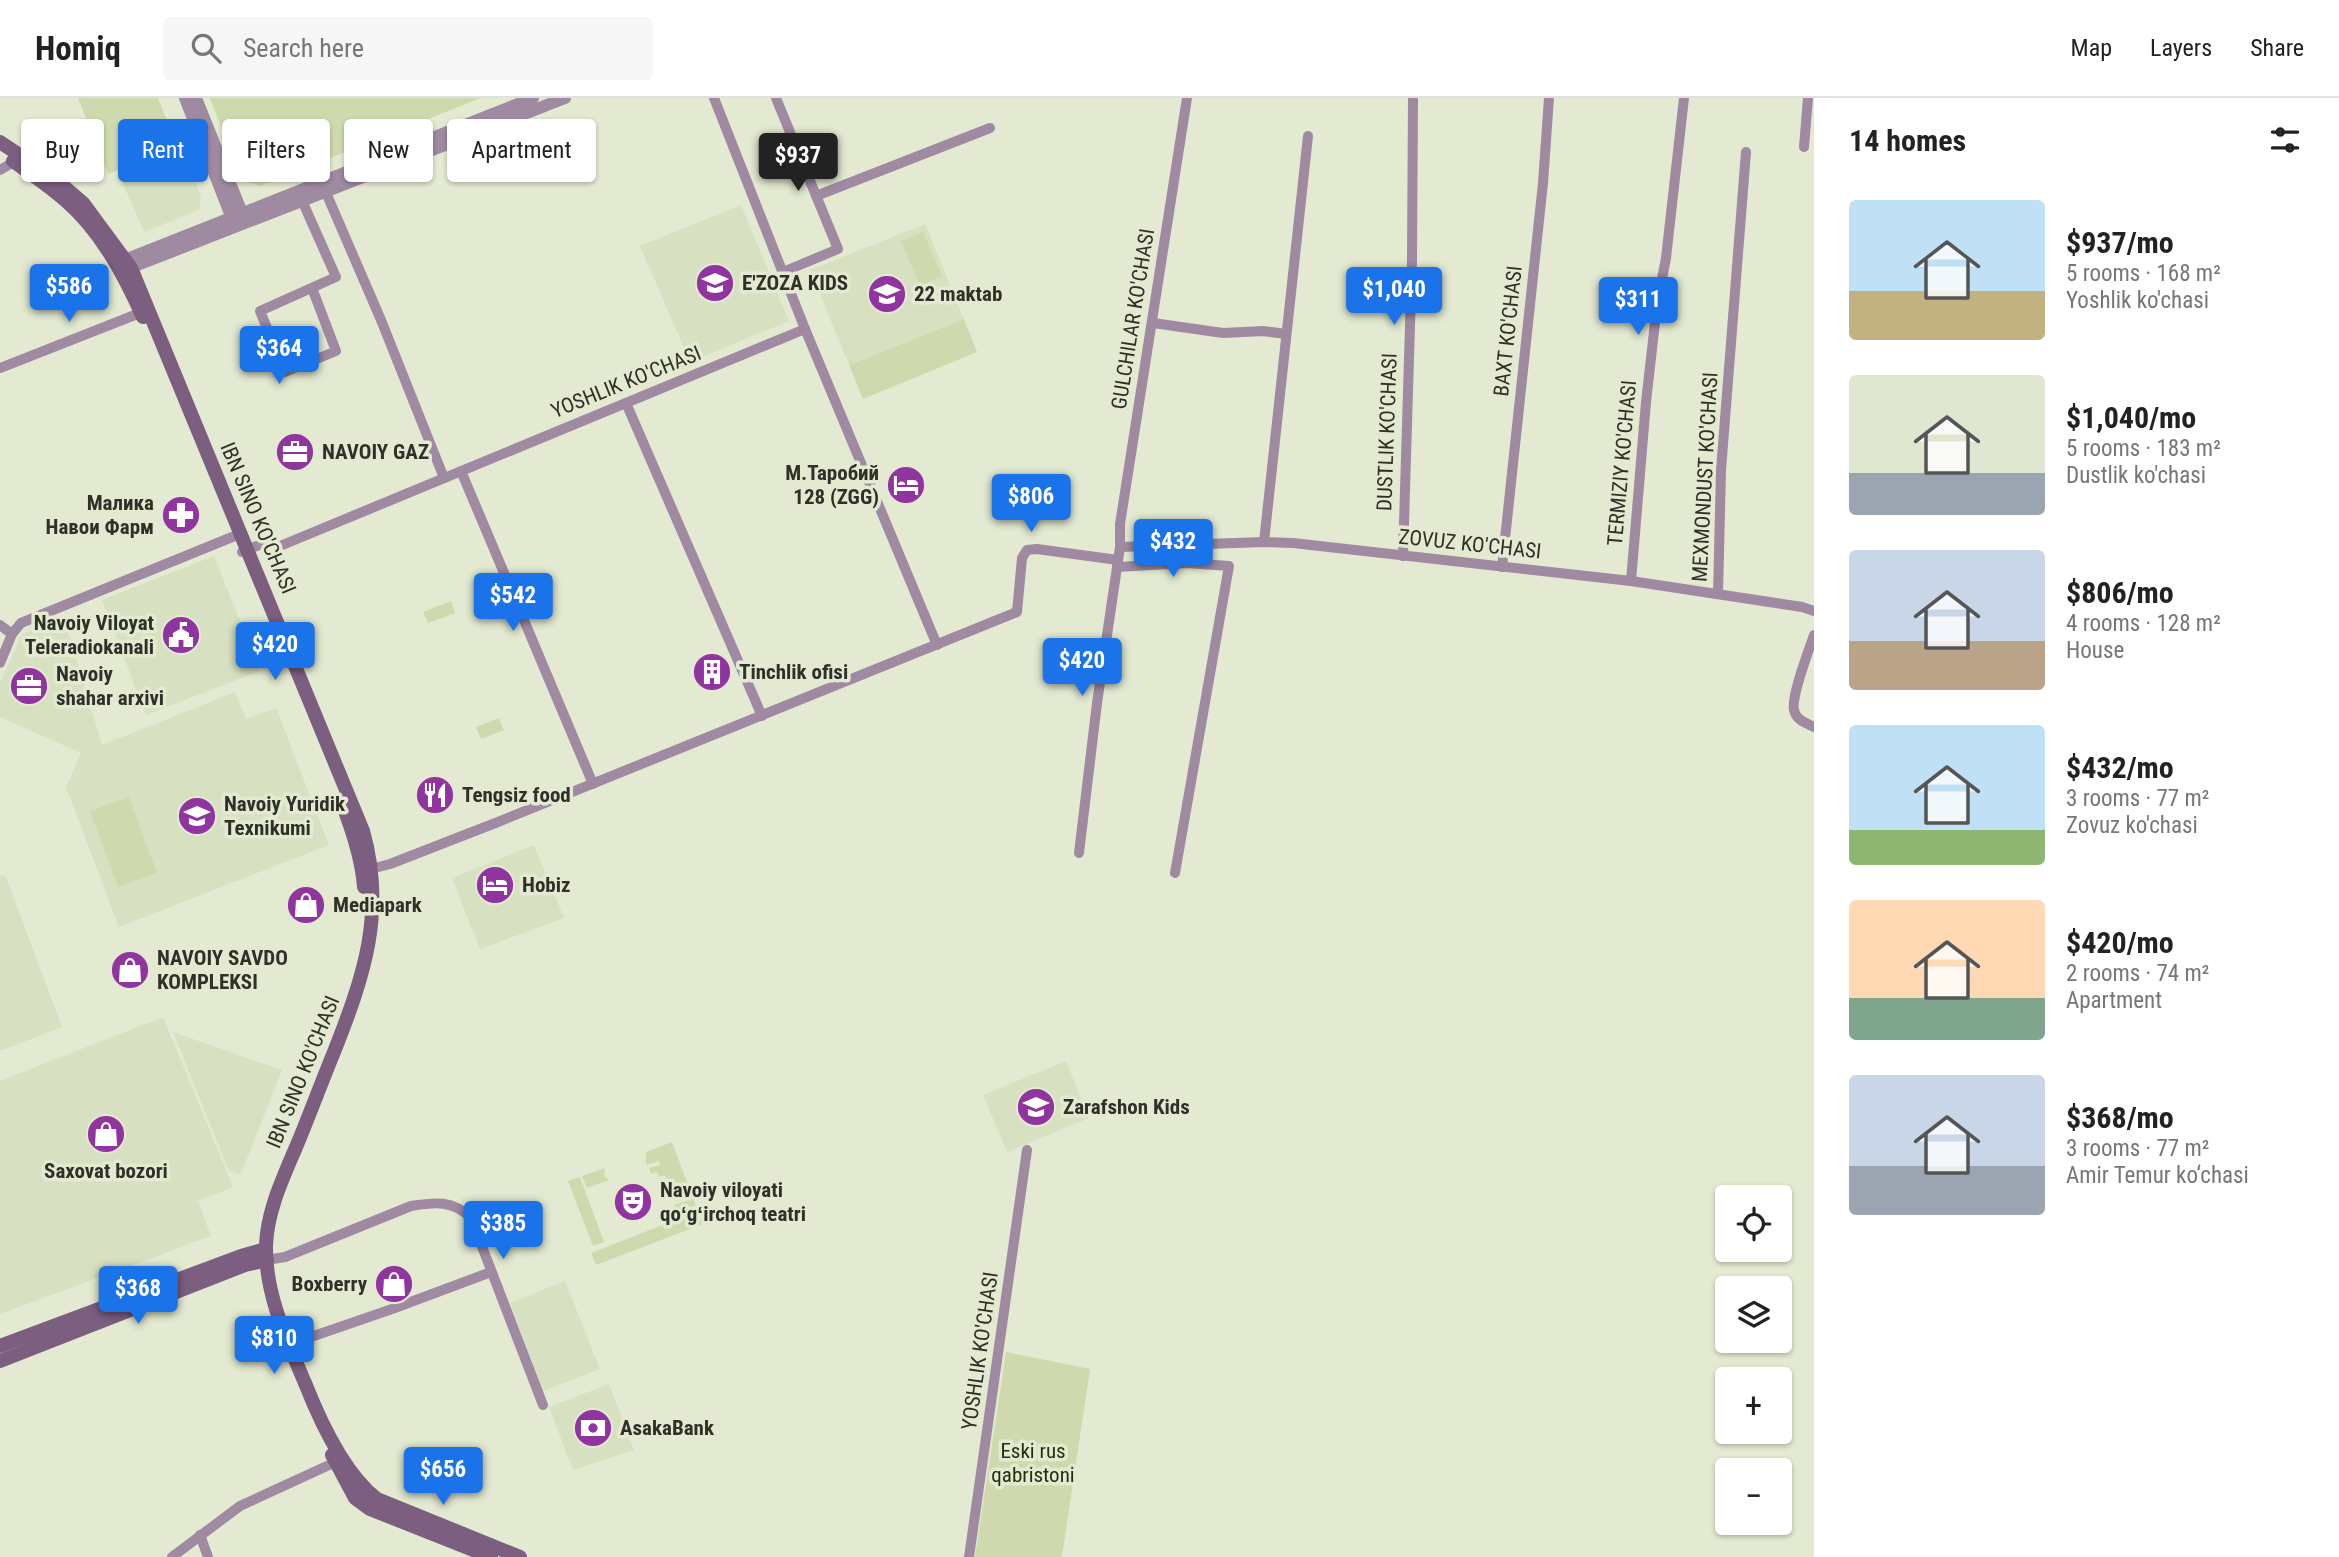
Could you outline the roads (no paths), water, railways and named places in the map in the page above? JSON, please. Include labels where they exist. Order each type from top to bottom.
[{"type":"main road","points":[[0,142],[66,201],[124,265],[245,551],[368,870],[364,927],[349,993],[268,1192],[259,1225],[271,1316],[309,1413],[339,1460],[355,1498],[369,1509],[457,1550],[491,1557]]},
{"type":"main road","points":[[0,152],[18,159]]},
{"type":"main road","points":[[0,1346],[263,1255]]},
{"type":"main road","points":[[0,1361],[246,1265],[263,1255]]},
{"type":"main road","points":[[339,1460],[377,1499],[520,1557]]},
{"type":"street","points":[[185,98],[238,219]]},
{"type":"street","points":[[196,98],[238,219]]},
{"type":"street","points":[[124,265],[533,98]]},
{"type":"street","points":[[323,186],[565,98]]},
{"type":"street","points":[[715,98],[805,328],[937,645]]},
{"type":"street","points":[[776,98],[838,249],[783,272]]},
{"type":"street","name":"GULCHILAR KO'CHASI","points":[[1079,853],[1120,547],[1120,524],[1188,98]]},
{"type":"street","name":"DUSTLIK KO'CHASI","points":[[1403,556],[1412,260],[1413,98]]},
{"type":"street","name":"BAXT KO'CHASI","points":[[1502,568],[1543,183],[1549,98]]},
{"type":"street","name":"TERMIZIY KO'CHASI","points":[[1631,581],[1646,402],[1684,98]]},
{"type":"street","points":[[1804,148],[1808,98]]},
{"type":"street","points":[[816,196],[990,128]]},
{"type":"street","points":[[1264,542],[1308,136]]},
{"type":"street","name":"MEXMONDUST KO'CHASI","points":[[1718,594],[1721,470],[1746,152]]},
{"type":"street","points":[[0,170],[18,159]]},
{"type":"street","points":[[323,186],[381,320],[444,478]]},
{"type":"street","points":[[300,195],[336,277],[260,311],[285,372],[336,351],[312,288]]},
{"type":"street","points":[[0,368],[145,311]]},
{"type":"street","points":[[1153,323],[1223,333],[1263,331],[1286,334]]},
{"type":"street","name":"YOSHLIK KO'CHASI","points":[[245,551],[264,543],[280,546],[805,328]]},
{"type":"street","points":[[626,403],[762,716]]},
{"type":"street","points":[[461,471],[593,784]]},
{"type":"street","points":[[0,663],[12,634],[21,623],[238,535]]},
{"type":"street","name":"ZOVUZ KO'CHASI","points":[[1120,547],[1293,543],[1631,581],[1814,611]]},
{"type":"street","points":[[368,870],[390,864],[593,784],[1017,612],[1022,558],[1027,550],[1037,549],[1118,563],[1229,566],[1175,873]]},
{"type":"street","points":[[0,625],[12,634]]},
{"type":"street","points":[[1814,635],[1795,695],[1794,710],[1800,721],[1814,727]]},
{"type":"street","name":"YOSHLIK KO'CHASI","points":[[969,1557],[1027,1150]]},
{"type":"street","points":[[263,1255],[285,1256],[411,1206],[432,1202],[449,1203],[471,1218],[544,1405]]},
{"type":"street","points":[[285,1346],[491,1272]]},
{"type":"street","points":[[172,1557],[240,1506],[339,1460]]},
{"type":"street","points":[[200,1535],[208,1557]]},
{"type":"place","name":"E'ZOZA KIDS","points":[[715,283]]},
{"type":"place","name":"22 maktab","points":[[887,294]]},
{"type":"place","name":"NAVOIY GAZ","points":[[295,452]]},
{"type":"place","name":"М.Таробий 128 (ZGG)","points":[[906,485]]},
{"type":"place","name":"Малика Навои Фарм","points":[[181,515]]},
{"type":"place","name":"Navoiy Viloyat Teleradiokanali","points":[[181,635]]},
{"type":"place","name":"Tinchlik ofisi","points":[[712,672]]},
{"type":"place","name":"Navoiy shahar arxivi","points":[[29,686]]},
{"type":"place","name":"Tengsiz food","points":[[435,795]]},
{"type":"place","name":"Navoiy Yuridik Texnikumi","points":[[197,816]]},
{"type":"place","name":"Hobiz","points":[[495,885]]},
{"type":"place","name":"Mediapark","points":[[306,905]]},
{"type":"place","name":"NAVOIY SAVDO KOMPLEKSI","points":[[130,970]]},
{"type":"place","name":"Zarafshon Kids","points":[[1036,1107]]},
{"type":"place","name":"Saxovat bozori","points":[[106,1134]]},
{"type":"place","name":"Navoiy viloyati qoʻgʻirchoq teatri","points":[[633,1202]]},
{"type":"place","name":"Boxberry","points":[[394,1284]]},
{"type":"place","name":"AsakaBank","points":[[593,1428]]},
{"type":"park label","name":"Eski rus qabristoni","points":[[1033,1463]]}]
